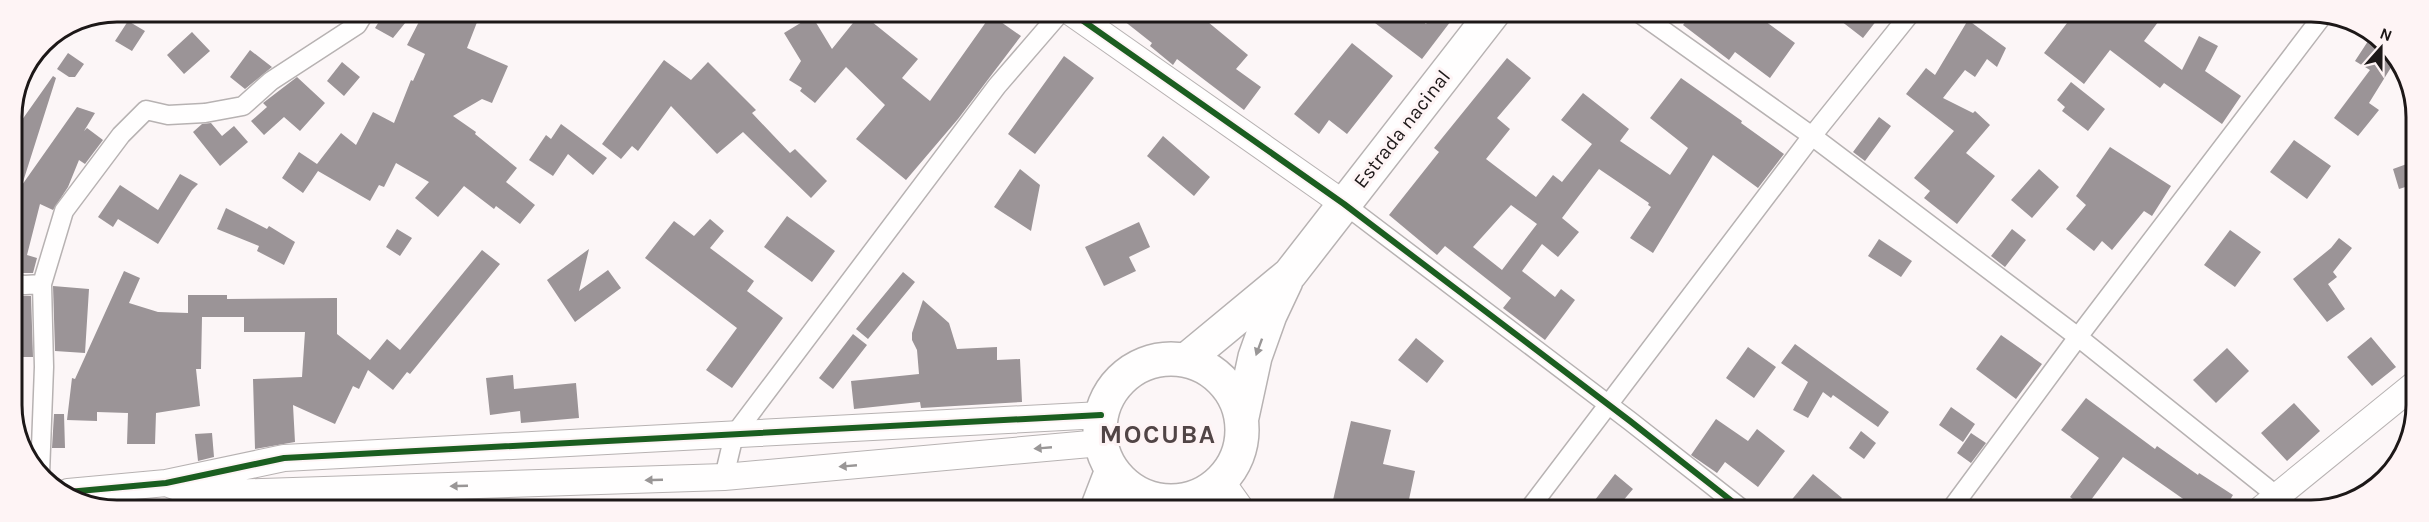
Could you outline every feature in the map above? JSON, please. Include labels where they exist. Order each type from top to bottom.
[{"type":"highway","name":"Estrada nacinal","points":[[1290,274],[1486,22]]},
{"type":"highway","points":[[1186,360],[1290,274]]},
{"type":"highway","points":[[1182,500],[1204,494],[1221,481],[1239,452],[1242,417],[1255,357],[1270,315],[1290,274]]},
{"type":"highway","points":[[1098,500],[1112,390],[1132,370],[1158,360],[1186,360],[1211,371],[1225,385],[1231,392],[1242,417]]},
{"type":"highway","points":[[1105,443],[1124,484],[1139,494],[1156,500]]},
{"type":"street","points":[[41,460],[44,367],[42,284],[64,211],[121,135],[146,110],[168,115],[205,113],[243,106],[271,81],[359,22]]},
{"type":"street","points":[[724,477],[734,435],[997,86],[1052,22]]},
{"type":"street","points":[[1085,22],[1344,204],[1731,500]]},
{"type":"street","points":[[1652,22],[1812,136],[2078,337],[2270,500]]},
{"type":"street","points":[[1541,500],[1608,404],[1812,136],[1904,22]]},
{"type":"street","points":[[1958,500],[2078,337],[2317,23]]},
{"type":"street","points":[[22,285],[42,284]]},
{"type":"street","points":[[2282,500],[2406,392]]},
{"type":"street","points":[[197,492],[284,458],[734,435],[1105,443]]},
{"type":"street","points":[[80,491],[166,483],[197,492],[724,477],[1105,443]]},
{"type":"street","points":[[1221,481],[1235,500]]},
{"type":"building","points":[[127,22],[145,31],[132,51],[115,41]]},
{"type":"building","points":[[379,22],[406,22],[393,38],[375,28]]},
{"type":"building","points":[[419,22],[477,22],[467,48],[508,66],[492,103],[482,99],[453,116],[476,132],[475,134],[517,168],[506,182],[535,205],[520,224],[496,206],[494,209],[464,186],[438,217],[415,198],[429,182],[396,163],[384,187],[379,185],[370,201],[318,171],[303,193],[282,178],[299,152],[317,164],[341,133],[356,145],[373,112],[394,123],[411,80],[413,81],[425,54],[407,45]]},
{"type":"building","points":[[802,22],[816,22],[832,49],[854,22],[872,22],[918,59],[902,78],[930,101],[986,22],[1001,22],[1021,36],[958,119],[906,180],[856,139],[885,105],[846,67],[815,103],[800,91],[802,88],[789,80],[801,61],[784,33]]},
{"type":"building","points":[[1125,22],[1208,22],[1248,55],[1236,69],[1261,87],[1244,110],[1177,59],[1173,65],[1150,46],[1152,43]]},
{"type":"building","points":[[1374,22],[1423,22],[1426,24],[1427,22],[1450,22],[1422,59]]},
{"type":"building","points":[[1685,22],[1766,22],[1795,43],[1770,78],[1735,52],[1729,60],[1683,25]]},
{"type":"building","points":[[1842,22],[1875,22],[1863,38]]},
{"type":"building","points":[[1967,22],[1971,22],[2006,48],[1997,67],[1987,59],[1975,77],[1965,70],[1943,98],[1973,113],[1975,111],[1990,125],[1966,153],[1995,176],[1957,224],[1924,198],[1930,191],[1914,178],[1954,131],[1906,94],[1926,68],[1935,75]]},
{"type":"building","points":[[2068,22],[2158,22],[2144,41],[2182,70],[2199,36],[2218,46],[2205,71],[2241,96],[2222,124],[2164,83],[2160,88],[2110,50],[2084,84],[2044,53]]},
{"type":"building","points":[[192,32],[210,51],[184,74],[167,55]]},
{"type":"building","points":[[2368,41],[2379,50],[2392,67],[2369,103],[2379,110],[2358,136],[2334,118],[2370,70],[2355,61]]},
{"type":"building","points":[[1352,43],[1393,76],[1347,134],[1329,120],[1319,134],[1294,114]]},
{"type":"building","points":[[250,50],[272,67],[245,89],[230,77]]},
{"type":"building","points":[[68,53],[84,64],[75,77],[69,77],[57,69]]},
{"type":"building","points":[[1064,56],[1094,78],[1035,154],[1008,134]]},
{"type":"building","points":[[1507,58],[1531,78],[1497,118],[1510,129],[1486,159],[1536,197],[1553,175],[1562,182],[1592,144],[1561,120],[1583,93],[1629,129],[1620,141],[1670,175],[1688,148],[1650,118],[1681,78],[1784,154],[1758,188],[1713,155],[1653,253],[1630,238],[1651,207],[1649,203],[1599,169],[1562,218],[1579,232],[1558,257],[1542,244],[1522,271],[1555,297],[1561,289],[1575,300],[1545,340],[1503,308],[1511,298],[1445,246],[1437,255],[1389,215],[1439,152],[1434,148]],"holes":[[[1511,205],[1537,224],[1502,270],[1473,247]]]},
{"type":"building","points":[[664,60],[691,80],[708,62],[756,110],[752,113],[790,153],[795,149],[827,181],[811,198],[743,132],[717,154],[671,106],[638,151],[632,146],[621,159],[602,144]]},
{"type":"building","points":[[342,62],[360,77],[344,96],[327,81]]},
{"type":"building","points":[[53,76],[56,78],[23,183],[23,118]]},
{"type":"building","points":[[297,77],[325,103],[300,131],[284,117],[264,135],[251,121],[267,107],[263,103]]},
{"type":"building","points":[[2071,82],[2105,109],[2088,131],[2062,111],[2065,107],[2057,100]]},
{"type":"building","points":[[77,107],[95,113],[84,131],[87,128],[103,140],[85,164],[79,160],[68,187],[53,210],[40,204],[27,255],[37,258],[33,273],[22,273],[23,184]]},
{"type":"building","points":[[1879,117],[1891,126],[1865,161],[1853,152]]},
{"type":"building","points":[[211,123],[222,136],[234,126],[248,142],[220,166],[193,132],[202,124]]},
{"type":"building","points":[[561,124],[607,158],[593,175],[568,154],[553,176],[529,160],[546,135],[551,139]]},
{"type":"building","points":[[1163,136],[1210,177],[1194,196],[1147,156]]},
{"type":"building","points":[[2294,140],[2331,166],[2307,199],[2270,172]]},
{"type":"building","points":[[2110,147],[2171,186],[2152,216],[2144,211],[2112,250],[2102,241],[2094,251],[2066,229],[2086,205],[2076,196]]},
{"type":"building","points":[[2406,164],[2406,187],[2399,189],[2393,169]]},
{"type":"building","points":[[1020,169],[1040,185],[1031,231],[994,207]]},
{"type":"building","points":[[2039,169],[2059,187],[2032,218],[2011,200]]},
{"type":"building","points":[[180,174],[198,184],[158,244],[118,219],[113,227],[98,217],[120,185],[158,210]]},
{"type":"building","points":[[226,208],[267,229],[269,226],[295,242],[284,265],[257,251],[259,246],[217,229]]},
{"type":"building","points":[[787,216],[835,251],[812,282],[764,247]]},
{"type":"building","points":[[710,219],[724,231],[710,248],[754,281],[747,291],[783,318],[732,388],[706,370],[737,328],[645,258],[674,221],[694,236]]},
{"type":"building","points":[[1139,222],[1150,247],[1129,257],[1136,271],[1104,286],[1085,247]]},
{"type":"building","points":[[397,229],[412,238],[400,256],[386,247]]},
{"type":"building","points":[[2012,229],[2026,240],[2005,267],[1991,256]]},
{"type":"building","points":[[2230,230],[2261,252],[2235,287],[2204,265]]},
{"type":"building","points":[[2339,238],[2352,248],[2333,272],[2337,277],[2328,284],[2345,309],[2327,322],[2293,279],[2331,248]]},
{"type":"building","points":[[1879,239],[1912,261],[1901,277],[1868,256]]},
{"type":"building","points":[[589,249],[579,291],[608,270],[621,288],[575,322],[547,280]]},
{"type":"building","points":[[482,250],[500,264],[410,374],[407,372],[393,390],[368,370],[359,389],[353,386],[335,424],[293,405],[295,442],[255,449],[253,379],[302,377],[305,332],[244,332],[244,317],[202,317],[201,369],[196,369],[200,406],[156,413],[155,444],[127,444],[128,413],[97,412],[97,421],[67,420],[72,378],[75,379],[124,271],[140,278],[129,303],[158,312],[188,313],[188,295],[227,295],[227,299],[337,298],[337,334],[370,360],[387,339],[400,350]]},
{"type":"building","points":[[903,272],[915,282],[868,339],[856,329]]},
{"type":"building","points":[[53,286],[89,289],[85,353],[55,351]]},
{"type":"building","points":[[22,296],[31,296],[33,357],[22,357]]},
{"type":"building","points":[[923,300],[949,323],[957,349],[997,347],[997,360],[1020,359],[1022,402],[921,408],[920,402],[854,409],[851,381],[919,374],[917,350],[912,340],[912,333]]},
{"type":"building","points":[[853,334],[867,345],[833,389],[819,378]]},
{"type":"building","points":[[2001,335],[2042,364],[2016,399],[1976,369]]},
{"type":"building","points":[[2371,337],[2396,367],[2372,386],[2347,357]]},
{"type":"building","points":[[1416,338],[1444,361],[1427,383],[1398,360]]},
{"type":"building","points":[[1795,344],[1889,412],[1878,427],[1833,395],[1831,398],[1823,392],[1808,418],[1793,410],[1808,382],[1781,363]]},
{"type":"building","points":[[1748,347],[1776,367],[1754,398],[1726,378]]},
{"type":"building","points":[[2227,348],[2249,371],[2216,403],[2193,380]]},
{"type":"building","points":[[513,375],[514,389],[576,383],[579,418],[521,423],[520,411],[490,415],[486,378]]},
{"type":"building","points":[[2086,398],[2155,449],[2157,446],[2198,475],[2199,473],[2233,495],[2230,500],[2185,500],[2123,457],[2091,500],[2074,500],[2070,497],[2099,458],[2061,430]]},
{"type":"building","points":[[2294,403],[2320,431],[2287,461],[2261,433]]},
{"type":"building","points":[[1951,407],[1975,424],[1963,442],[1939,425]]},
{"type":"building","points":[[54,414],[64,414],[65,448],[52,448]]},
{"type":"building","points":[[1716,419],[1748,441],[1757,429],[1785,451],[1758,487],[1725,462],[1717,473],[1691,455]]},
{"type":"building","points":[[1351,421],[1391,430],[1383,464],[1415,471],[1409,500],[1333,500]]},
{"type":"building","points":[[1861,431],[1876,443],[1864,459],[1849,448]]},
{"type":"building","points":[[212,433],[214,457],[198,461],[195,434]]},
{"type":"building","points":[[1971,433],[1986,443],[1971,463],[1957,453]]},
{"type":"building","points":[[1615,474],[1633,489],[1624,500],[1595,500]]},
{"type":"building","points":[[1813,474],[1842,498],[1840,500],[1791,500]]},
{"type":"cycle path","points":[[1085,22],[1344,204],[1731,500]]},
{"type":"cycle path","points":[[80,491],[166,483],[284,458],[1101,415]]},
{"type":"district","name":"MOCUBA","points":[[1158,434]]}]
